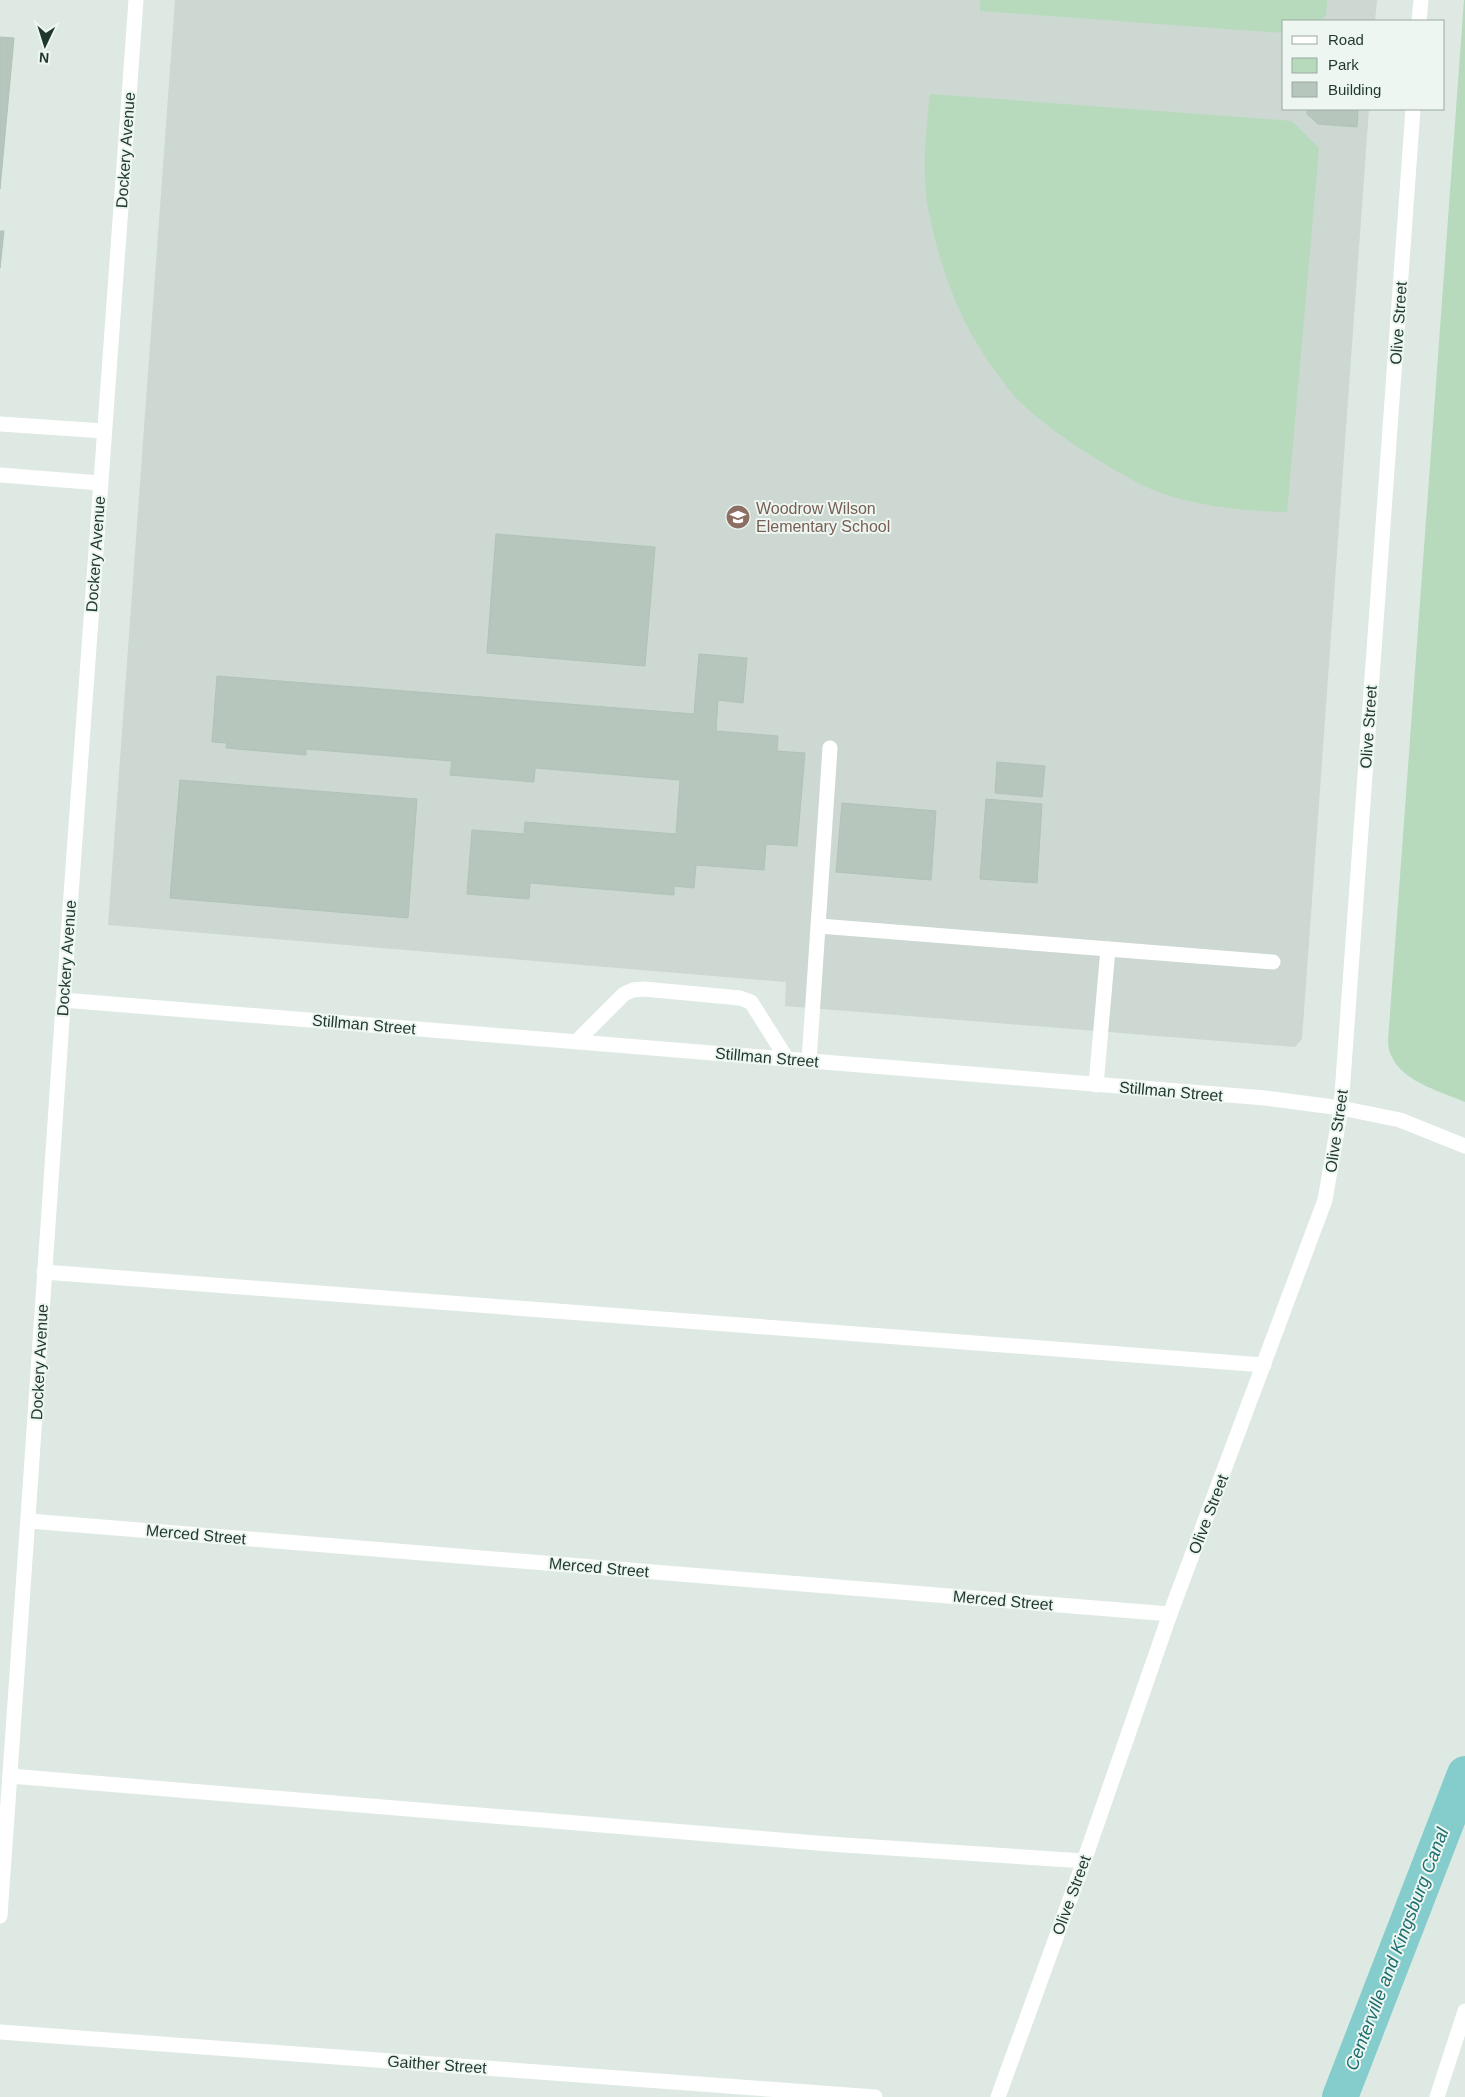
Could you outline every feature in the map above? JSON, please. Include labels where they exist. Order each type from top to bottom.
[{"type":"street","name":"Dockery Avenue","points":[[0,1916],[29,1521],[63,1000],[136,0]]},
{"type":"street","points":[[1419,20],[1421,0]]},
{"type":"street","name":"Olive Street","points":[[998,2097],[1084,1861],[1170,1614],[1325,1200],[1341,1108],[1413,110]]},
{"type":"street","points":[[0,424],[104,431]]},
{"type":"street","points":[[0,475],[100,483]]},
{"type":"street","points":[[809,1061],[830,748]]},
{"type":"street","points":[[819,926],[1273,962]]},
{"type":"street","points":[[1096,1084],[1108,949]]},
{"type":"street","points":[[576,1042],[624,994],[633,990],[644,989],[740,998],[751,1002],[787,1059]]},
{"type":"street","name":"Stillman Street","points":[[63,1000],[1265,1098],[1341,1108],[1400,1120],[1465,1146]]},
{"type":"street","points":[[44,1272],[1264,1365]]},
{"type":"street","name":"Merced Street","points":[[29,1521],[1170,1614]]},
{"type":"street","points":[[10,1776],[830,1844],[1084,1861]]},
{"type":"street","points":[[1437,2097],[1465,2011]]},
{"type":"street","name":"Gaither Street","points":[[0,2032],[875,2097]]},
{"type":"shaded area","name":"Woodrow Wilson Elementary School","points":[[175,0],[1377,0],[1375,20],[1282,20],[1282,110],[1369,110],[1302,1039],[1295,1047],[785,1006],[786,982],[108,925]]},
{"type":"green space","points":[[980,0],[1327,0],[1326,15],[1321,20],[1282,20],[1282,33],[980,11]]},
{"type":"green space","points":[[1464,0],[1465,1102],[1416,1081],[1405,1073],[1390,1054],[1388,1041]]},
{"type":"green space","points":[[930,94],[1292,121],[1319,148],[1287,512],[1256,511],[1211,505],[1167,495],[1151,489],[1092,456],[1048,426],[1018,400],[987,359],[965,322],[956,303],[936,243],[927,203],[925,180],[925,143]]},
{"type":"building","points":[[0,37],[14,38],[0,189]]},
{"type":"building","points":[[1307,110],[1358,110],[1357,127],[1318,124],[1307,114]]},
{"type":"building","points":[[0,231],[4,231],[0,268]]},
{"type":"building","points":[[496,534],[655,547],[645,666],[487,653]]},
{"type":"building","points":[[699,654],[747,658],[743,703],[718,700],[716,731],[778,736],[777,751],[805,753],[797,846],[766,844],[764,870],[696,865],[694,888],[674,886],[674,895],[530,883],[529,899],[467,894],[472,830],[524,834],[525,822],[676,834],[680,780],[535,768],[534,782],[450,775],[452,761],[306,749],[306,755],[226,748],[227,743],[212,742],[217,676],[694,714]]},
{"type":"building","points":[[997,762],[1045,766],[1042,797],[995,793]]},
{"type":"building","points":[[180,780],[417,799],[408,918],[170,898]]},
{"type":"building","points":[[986,799],[1042,804],[1037,883],[980,879]]},
{"type":"building","points":[[842,803],[936,811],[931,880],[836,872]]},
{"type":"waterway","name":"Centerville and Kingsburg Canal","points":[[1340,2097],[1465,1774]]},
{"type":"place","name":"Woodrow Wilson Elementary School","points":[[738,517]]}]
